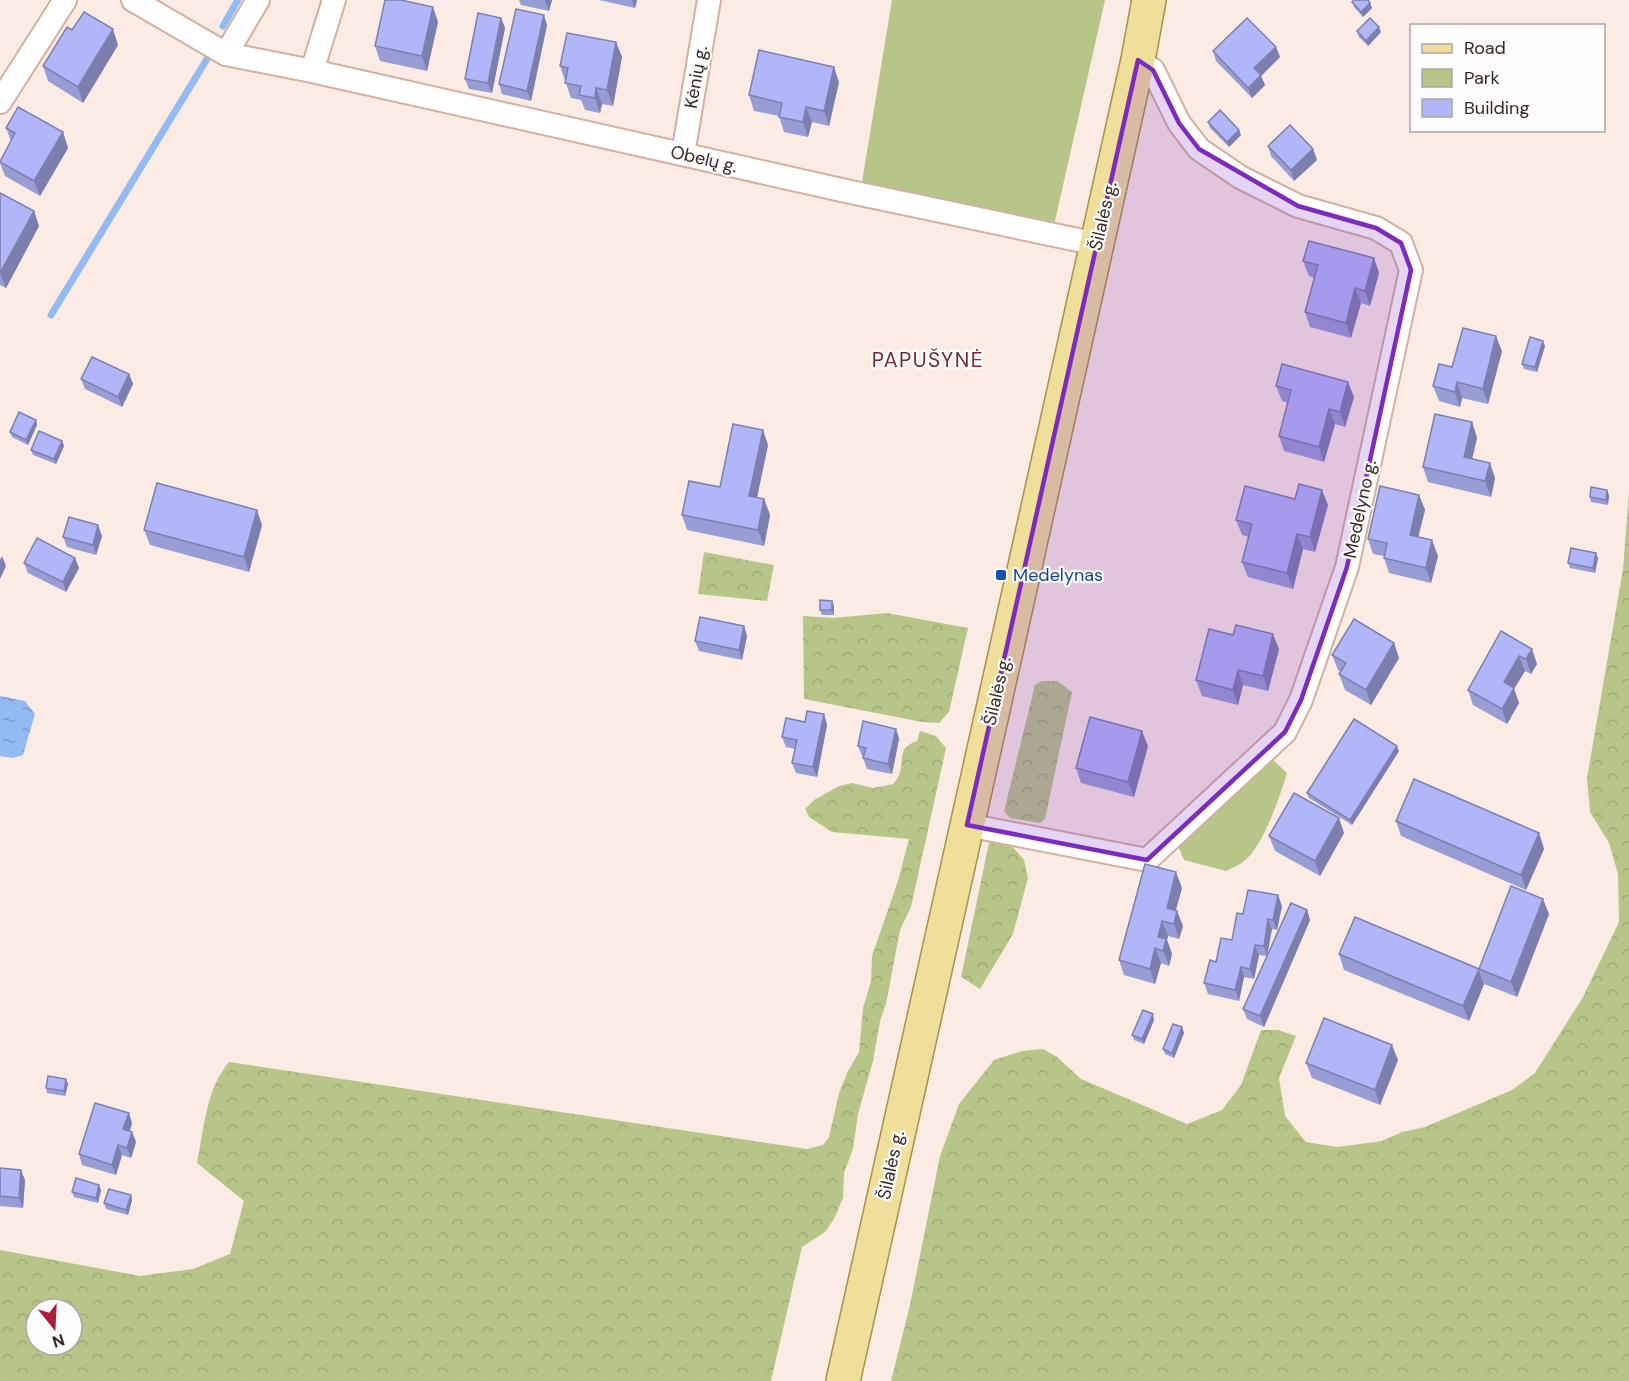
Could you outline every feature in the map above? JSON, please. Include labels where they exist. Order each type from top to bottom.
[{"type":"main road","name":"Šilalės g.","points":[[843,1381],[1138,60],[1149,0]]},
{"type":"street","points":[[0,102],[65,0]]},
{"type":"street","name":"Obelų g.","points":[[134,0],[226,54],[1097,244]]},
{"type":"street","points":[[226,54],[258,0]]},
{"type":"street","points":[[312,71],[334,0]]},
{"type":"street","name":"Kėnių g.","points":[[683,154],[709,0]]},
{"type":"street","name":"Medelyno g.","points":[[967,825],[1147,860],[1284,732],[1301,700],[1347,567],[1411,270],[1401,243],[1376,228],[1298,206],[1240,177],[1199,149],[1179,123],[1153,70],[1138,60]]},
{"type":"highlighted area","points":[[1138,60],[1153,70],[1179,123],[1199,149],[1298,206],[1376,228],[1401,243],[1411,270],[1347,567],[1301,700],[1285,732],[1147,860],[967,825]]},
{"type":"green space","points":[[892,0],[1105,0],[1052,234],[860,194]]},
{"type":"green space","points":[[1629,492],[1629,1381],[891,1381],[910,1305],[940,1156],[959,1104],[994,1060],[1022,1051],[1043,1049],[1057,1057],[1081,1079],[1187,1124],[1222,1110],[1241,1085],[1261,1030],[1278,1030],[1296,1036],[1279,1078],[1285,1116],[1306,1142],[1337,1147],[1382,1141],[1402,1132],[1425,1127],[1512,1090],[1535,1073],[1583,997],[1619,922],[1618,874],[1609,843],[1590,812],[1587,778],[1623,569]]},
{"type":"green space","points":[[704,552],[774,565],[767,601],[698,594]]},
{"type":"green space","points":[[887,613],[968,628],[949,712],[939,723],[922,722],[804,699],[803,616],[833,618]]},
{"type":"green space","points":[[1042,681],[1057,681],[1072,692],[1045,819],[1040,823],[1010,818],[1004,811],[1035,685]]},
{"type":"green space","points":[[920,731],[936,736],[946,748],[911,907],[900,930],[873,1061],[858,1114],[853,1149],[844,1173],[843,1198],[834,1219],[825,1232],[802,1247],[771,1381],[0,1381],[0,1250],[140,1276],[193,1269],[230,1254],[244,1201],[197,1163],[204,1123],[215,1084],[229,1062],[807,1149],[823,1145],[829,1137],[839,1093],[859,1052],[863,1008],[871,981],[872,956],[898,881],[909,839],[832,832],[809,817],[805,809],[814,800],[839,786],[852,783],[873,788],[893,784],[901,770],[902,755],[910,744],[917,741]]},
{"type":"green space","points":[[1271,758],[1287,773],[1270,821],[1250,855],[1226,871],[1184,860],[1178,846]]},
{"type":"green space","points":[[989,843],[1010,844],[1024,860],[1028,878],[1013,934],[980,989],[961,977]]},
{"type":"water","points":[[0,696],[25,701],[35,714],[23,755],[13,758],[0,756]]},
{"type":"building","points":[[385,0],[401,0],[433,7],[422,56],[375,46]]},
{"type":"building","points":[[1368,0],[1370,3],[1361,12],[1352,2]]},
{"type":"building","points":[[516,9],[544,15],[527,91],[499,84]]},
{"type":"building","points":[[84,12],[113,29],[78,87],[43,66],[67,27],[72,30]]},
{"type":"building","points":[[478,13],[501,18],[488,83],[465,79]]},
{"type":"building","points":[[1247,18],[1276,47],[1254,68],[1261,75],[1248,88],[1213,51]]},
{"type":"building","points":[[1370,18],[1379,27],[1366,41],[1357,31]]},
{"type":"building","points":[[567,33],[616,42],[607,90],[596,88],[595,98],[579,95],[581,86],[565,83],[568,68],[560,66]]},
{"type":"building","points":[[759,50],[834,67],[824,111],[806,107],[803,122],[779,117],[782,103],[749,95]]},
{"type":"building","points":[[18,107],[63,132],[34,181],[0,162],[15,133],[6,128]]},
{"type":"building","points":[[1220,110],[1239,130],[1227,142],[1208,122]]},
{"type":"building","points":[[1290,125],[1313,149],[1291,170],[1268,146]]},
{"type":"building","points":[[0,193],[34,211],[0,273]]},
{"type":"building","points":[[1309,241],[1374,258],[1365,291],[1355,288],[1346,323],[1305,312],[1318,265],[1303,261]]},
{"type":"building","points":[[1463,328],[1496,336],[1483,389],[1457,382],[1455,392],[1433,386],[1439,364],[1452,367]]},
{"type":"building","points":[[1530,337],[1543,341],[1535,367],[1522,364]]},
{"type":"building","points":[[92,357],[129,374],[118,397],[81,379]]},
{"type":"building","points":[[1282,364],[1348,382],[1340,412],[1329,409],[1319,447],[1279,436],[1291,390],[1276,386]]},
{"type":"building","points":[[19,412],[36,420],[26,440],[10,432]]},
{"type":"building","points":[[1435,414],[1472,422],[1464,457],[1490,463],[1485,481],[1423,467]]},
{"type":"building","points":[[733,424],[763,430],[749,496],[764,499],[758,530],[682,515],[689,481],[720,487]]},
{"type":"building","points":[[39,431],[62,441],[54,459],[31,450]]},
{"type":"building","points":[[157,483],[257,510],[244,557],[144,530]]},
{"type":"building","points":[[1299,484],[1322,490],[1310,537],[1297,534],[1287,573],[1242,562],[1252,524],[1236,520],[1245,486],[1295,499]]},
{"type":"building","points":[[1380,486],[1419,495],[1410,535],[1432,540],[1426,568],[1384,558],[1387,543],[1368,539]]},
{"type":"building","points":[[1591,487],[1607,490],[1606,500],[1590,497]]},
{"type":"building","points":[[69,517],[98,525],[93,545],[63,537]]},
{"type":"building","points":[[37,538],[75,558],[63,582],[24,563]]},
{"type":"building","points":[[1571,548],[1596,553],[1593,568],[1568,563]]},
{"type":"building","points":[[820,600],[832,601],[832,610],[820,610]]},
{"type":"building","points":[[700,617],[744,626],[739,650],[695,641]]},
{"type":"building","points":[[1354,619],[1394,643],[1366,690],[1339,674],[1346,663],[1332,655]]},
{"type":"building","points":[[1236,625],[1273,634],[1263,676],[1238,670],[1233,690],[1196,680],[1209,629],[1233,635]]},
{"type":"building","points":[[1501,631],[1532,649],[1526,659],[1519,656],[1504,682],[1514,688],[1502,709],[1468,690]]},
{"type":"building","points":[[807,711],[824,714],[813,767],[792,763],[797,740],[782,737],[786,718],[805,722]]},
{"type":"building","points":[[1090,717],[1142,731],[1128,782],[1076,768]]},
{"type":"building","points":[[1354,719],[1397,746],[1350,820],[1307,793]]},
{"type":"building","points":[[863,721],[896,729],[888,764],[863,758],[866,748],[858,746]]},
{"type":"building","points":[[1414,779],[1539,833],[1521,875],[1396,821]]},
{"type":"building","points":[[1294,793],[1339,818],[1315,861],[1269,836]]},
{"type":"building","points":[[1145,864],[1176,872],[1167,908],[1177,911],[1174,924],[1162,921],[1158,937],[1166,939],[1163,951],[1155,948],[1150,969],[1119,960]]},
{"type":"building","points":[[1511,886],[1543,899],[1511,982],[1479,969]]},
{"type":"building","points":[[1248,890],[1278,895],[1273,920],[1268,919],[1264,946],[1255,945],[1250,969],[1241,967],[1235,990],[1204,983],[1210,960],[1216,962],[1221,938],[1232,940],[1237,913],[1243,914]]},
{"type":"building","points":[[1291,903],[1307,910],[1260,1016],[1243,1009]]},
{"type":"building","points":[[1355,917],[1479,969],[1463,1006],[1339,954]]},
{"type":"building","points":[[1143,1010],[1153,1014],[1142,1039],[1132,1035]]},
{"type":"building","points":[[1324,1018],[1392,1045],[1375,1090],[1306,1063]]},
{"type":"building","points":[[1173,1024],[1182,1027],[1172,1053],[1163,1049]]},
{"type":"building","points":[[48,1076],[66,1079],[64,1091],[46,1088]]},
{"type":"building","points":[[95,1103],[129,1113],[123,1129],[132,1132],[127,1148],[118,1145],[112,1165],[79,1154]]},
{"type":"building","points":[[0,1168],[21,1170],[19,1198],[0,1196]]},
{"type":"building","points":[[76,1178],[99,1185],[96,1198],[72,1192]]},
{"type":"building","points":[[109,1189],[131,1195],[126,1210],[104,1203]]},
{"type":"waterway","points":[[223,26],[238,0]]},
{"type":"waterway","points":[[51,315],[207,59]]},
{"type":"place","name":"Medelynas","points":[[1001,575]]},
{"type":"district","name":"PAPUŠYNĖ","points":[[928,360]]}]
